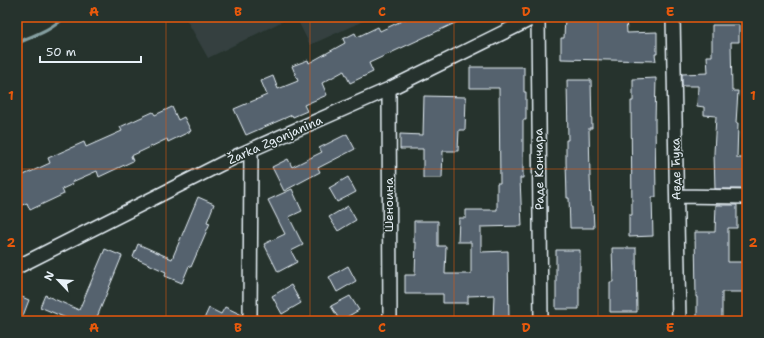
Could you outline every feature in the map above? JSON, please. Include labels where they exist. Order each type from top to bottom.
[{"type":"street","name":"Žarka Zgonjanina","points":[[17,267],[251,150],[389,89],[536,17]]},
{"type":"street","name":"Раде Кончара","points":[[536,17],[541,321]]},
{"type":"street","name":"Авде Ћука","points":[[673,17],[679,321]]},
{"type":"street","name":"Шеноина","points":[[389,89],[390,321]]},
{"type":"street","points":[[250,321],[251,150]]},
{"type":"street","points":[[677,196],[747,197]]},
{"type":"shaded area","points":[[185,17],[291,17],[208,58]]},
{"type":"shaded area","points":[[296,17],[372,17],[310,45]]},
{"type":"building","points":[[410,17],[468,17],[369,63],[373,72],[350,83],[344,71],[322,83],[327,95],[304,105],[307,111],[293,117],[292,115],[246,135],[234,109],[267,95],[261,81],[273,76],[278,89],[298,81],[292,66],[308,60],[309,63],[345,43],[343,39],[355,33],[357,37],[378,27],[380,31]]},
{"type":"building","points":[[565,17],[626,17],[627,33],[657,32],[657,54],[655,54],[656,61],[561,59],[561,38],[564,38]]},
{"type":"building","points":[[712,25],[739,25],[739,42],[731,42],[732,91],[738,91],[736,123],[738,123],[737,158],[747,158],[747,189],[715,189],[714,153],[716,116],[704,115],[704,107],[697,106],[698,86],[682,86],[682,74],[708,73],[707,56],[712,56]]},
{"type":"building","points":[[470,67],[524,67],[526,120],[523,120],[523,178],[520,178],[522,226],[481,227],[481,252],[508,251],[509,321],[493,321],[494,295],[468,296],[468,303],[443,303],[443,294],[405,294],[405,275],[415,275],[416,243],[414,243],[414,221],[438,221],[438,246],[446,246],[445,274],[471,274],[471,242],[458,242],[459,218],[466,218],[466,210],[497,210],[497,183],[500,183],[499,88],[470,88]]},
{"type":"building","points":[[656,78],[656,197],[652,197],[653,236],[629,237],[629,215],[632,215],[631,101],[633,101],[633,79]]},
{"type":"building","points":[[567,80],[591,80],[592,128],[589,128],[591,206],[593,206],[594,228],[570,228],[566,162],[566,140],[568,140]]},
{"type":"building","points":[[424,96],[466,97],[465,130],[459,130],[458,151],[443,151],[442,178],[423,178],[423,149],[400,149],[400,134],[423,135]]},
{"type":"building","points":[[172,107],[178,120],[184,117],[191,131],[168,142],[167,139],[131,156],[133,161],[99,177],[97,171],[72,182],[73,184],[62,189],[64,194],[30,210],[27,203],[17,207],[17,178],[50,163],[48,158],[84,142],[86,147],[122,131],[120,127],[153,112],[155,115]]},
{"type":"building","points":[[347,134],[355,149],[318,168],[320,172],[284,191],[272,167],[288,159],[292,167],[322,152],[319,148]]},
{"type":"building","points":[[348,177],[356,192],[337,202],[329,188]]},
{"type":"building","points":[[292,189],[302,211],[289,217],[303,245],[291,251],[297,262],[278,272],[264,244],[285,234],[268,200]]},
{"type":"building","points":[[198,197],[214,204],[207,222],[210,223],[191,267],[189,266],[182,283],[165,276],[166,272],[133,257],[138,244],[172,259]]},
{"type":"building","points":[[716,205],[737,205],[737,228],[728,228],[728,262],[747,262],[747,292],[722,292],[722,321],[697,321],[695,232],[715,232]]},
{"type":"building","points":[[348,206],[356,220],[338,231],[329,217]]},
{"type":"building","points":[[612,248],[636,248],[637,312],[610,312],[610,282],[613,282]]},
{"type":"building","points":[[105,249],[122,256],[97,317],[105,321],[73,321],[40,307],[45,295],[79,310]]},
{"type":"building","points":[[556,250],[580,250],[579,309],[556,309]]},
{"type":"building","points":[[348,266],[356,281],[337,292],[329,277]]},
{"type":"building","points":[[291,285],[301,303],[282,314],[272,296]]},
{"type":"building","points":[[17,295],[29,300],[21,321],[17,321]]},
{"type":"building","points":[[350,296],[359,310],[340,321],[331,306]]},
{"type":"building","points":[[225,307],[242,315],[242,321],[203,321],[209,308],[221,314]]},
{"type":"waterway","points":[[17,43],[54,26],[64,17]]}]
